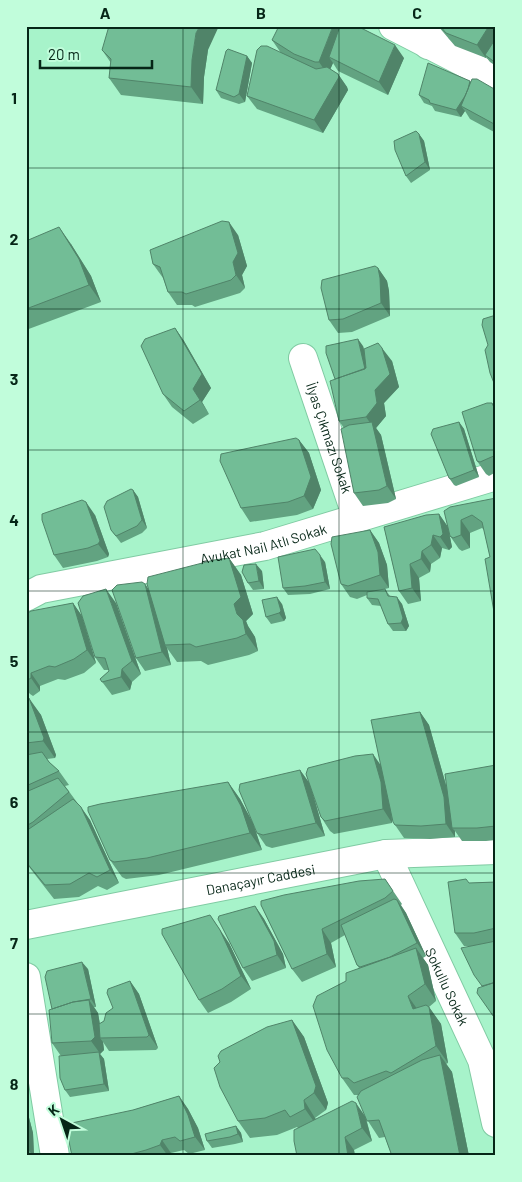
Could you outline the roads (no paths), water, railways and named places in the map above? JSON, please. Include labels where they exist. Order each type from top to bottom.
[{"type":"street","points":[[393,26],[434,35],[496,79]]},
{"type":"street","name":"İlyas Çıkmazı Sokak","points":[[303,358],[357,518]]},
{"type":"street","name":"Avukat Nail Atlı Sokak","points":[[26,597],[41,589],[265,546],[496,476]]},
{"type":"street","name":"Danaçayır Caddesi","points":[[26,925],[386,854],[496,850]]},
{"type":"street","name":"Sokullu Sokak","points":[[386,854],[482,1060],[496,1123]]},
{"type":"street","points":[[26,977],[55,1156]]}]
